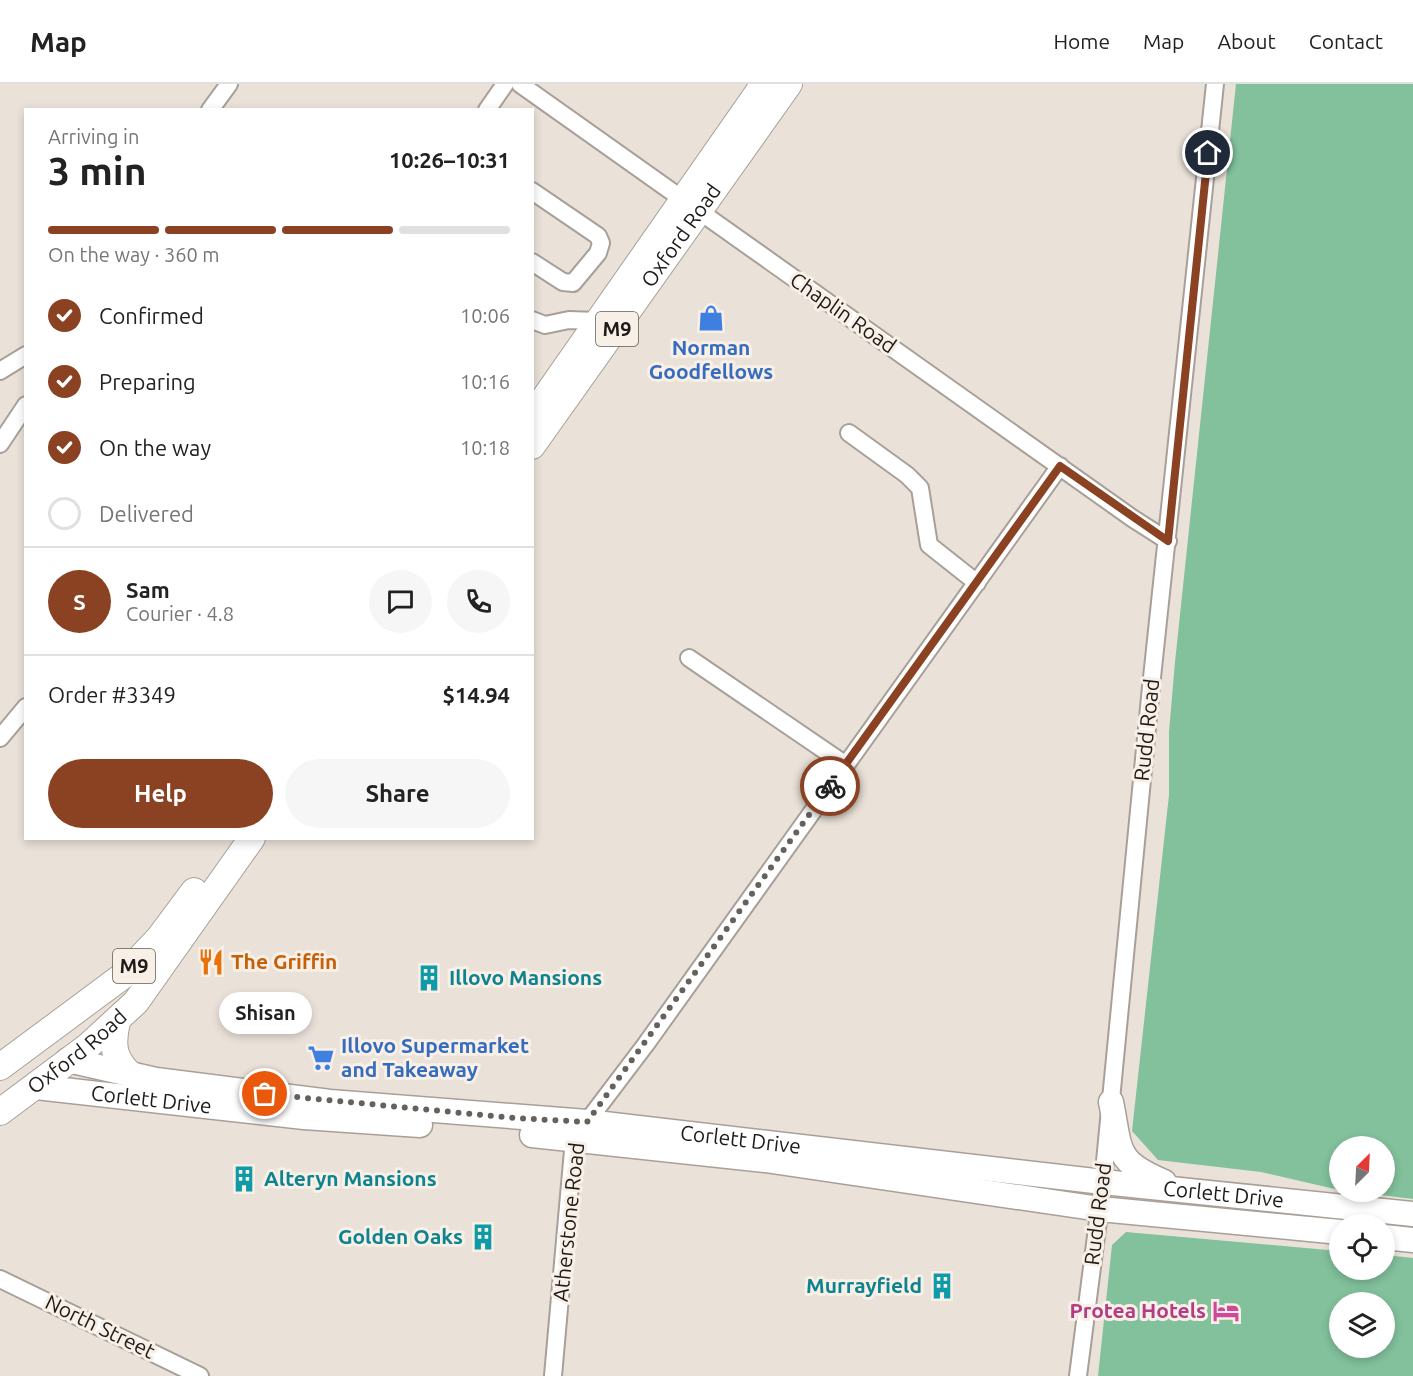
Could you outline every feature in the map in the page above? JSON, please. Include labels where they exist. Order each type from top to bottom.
[{"type":"main road","name":"Oxford Road","points":[[534,443],[692,206],[764,84]]},
{"type":"main road","name":"Oxford Road","points":[[534,413],[597,321],[789,84]]},
{"type":"main road","name":"Oxford Road","points":[[3,1065],[137,963],[159,938],[230,840]]},
{"type":"main road","name":"Oxford Road","points":[[0,1112],[36,1087],[117,1022],[153,980],[251,840]]},
{"type":"main road","points":[[117,1022],[113,1044],[115,1056],[133,1077]]},
{"type":"main road","points":[[3,1065],[38,1054],[50,1054],[68,1060]]},
{"type":"main road","name":"Corlett Drive","points":[[68,1060],[133,1077],[330,1102],[581,1130],[1413,1214]]},
{"type":"main road","name":"Corlett Drive","points":[[36,1087],[304,1117],[581,1130],[765,1160],[1100,1209],[1329,1231]]},
{"type":"main road","points":[[1111,1102],[1120,1151],[1125,1160],[1144,1174],[1195,1191]]},
{"type":"main road","points":[[1395,1238],[1413,1240]]},
{"type":"street","points":[[211,108],[229,84]]},
{"type":"street","points":[[488,108],[505,84]]},
{"type":"street","name":"Chaplin Road","points":[[520,84],[1168,541]]},
{"type":"street","name":"Rudd Road","points":[[1078,1376],[1100,1209],[1215,84]]},
{"type":"street","points":[[534,192],[598,236],[602,243],[598,253],[573,283],[563,282],[534,263]]},
{"type":"street","points":[[534,321],[545,325],[569,320],[597,321]]},
{"type":"street","points":[[0,371],[24,357]]},
{"type":"street","points":[[0,444],[24,408]]},
{"type":"street","points":[[849,433],[915,481],[923,494],[929,545],[977,582]]},
{"type":"street","name":"Atherstone Road","points":[[553,1376],[581,1130],[1060,466]]},
{"type":"street","points":[[689,658],[846,765]]},
{"type":"street","points":[[0,738],[24,708]]},
{"type":"street","name":"North Street","points":[[0,1278],[200,1376]]},
{"type":"green space","points":[[1236,84],[1413,84],[1413,1199],[1395,1197],[1395,1136],[1329,1136],[1329,1188],[1261,1172],[1158,1160],[1132,1131],[1169,795],[1169,732]]},
{"type":"green space","points":[[1126,1232],[1329,1250],[1329,1280],[1395,1280],[1395,1256],[1413,1258],[1413,1376],[1098,1376],[1112,1245]]},
{"type":"way so far","points":[[265,1094],[330,1102],[587,1122],[646,1044],[830,786]]},
{"type":"place","name":"Norman Goodfellows","points":[[711,318]]},
{"type":"place","name":"The Griffin","points":[[211,962]]},
{"type":"place","name":"Illovo Mansions","points":[[429,978]]},
{"type":"place","name":"Illovo Supermarket and Takeaway","points":[[321,1058]]},
{"type":"place","name":"Shisan","points":[[265,1094]]},
{"type":"place","name":"Alteryn Mansions","points":[[244,1179]]},
{"type":"place","name":"Golden Oaks","points":[[483,1237]]},
{"type":"place","name":"Murrayfield","points":[[942,1286]]},
{"type":"place","name":"Protea Hotels","points":[[1226,1311]]},
{"type":"route","points":[[830,786],[1060,466],[1168,541],[1208,153]]}]
